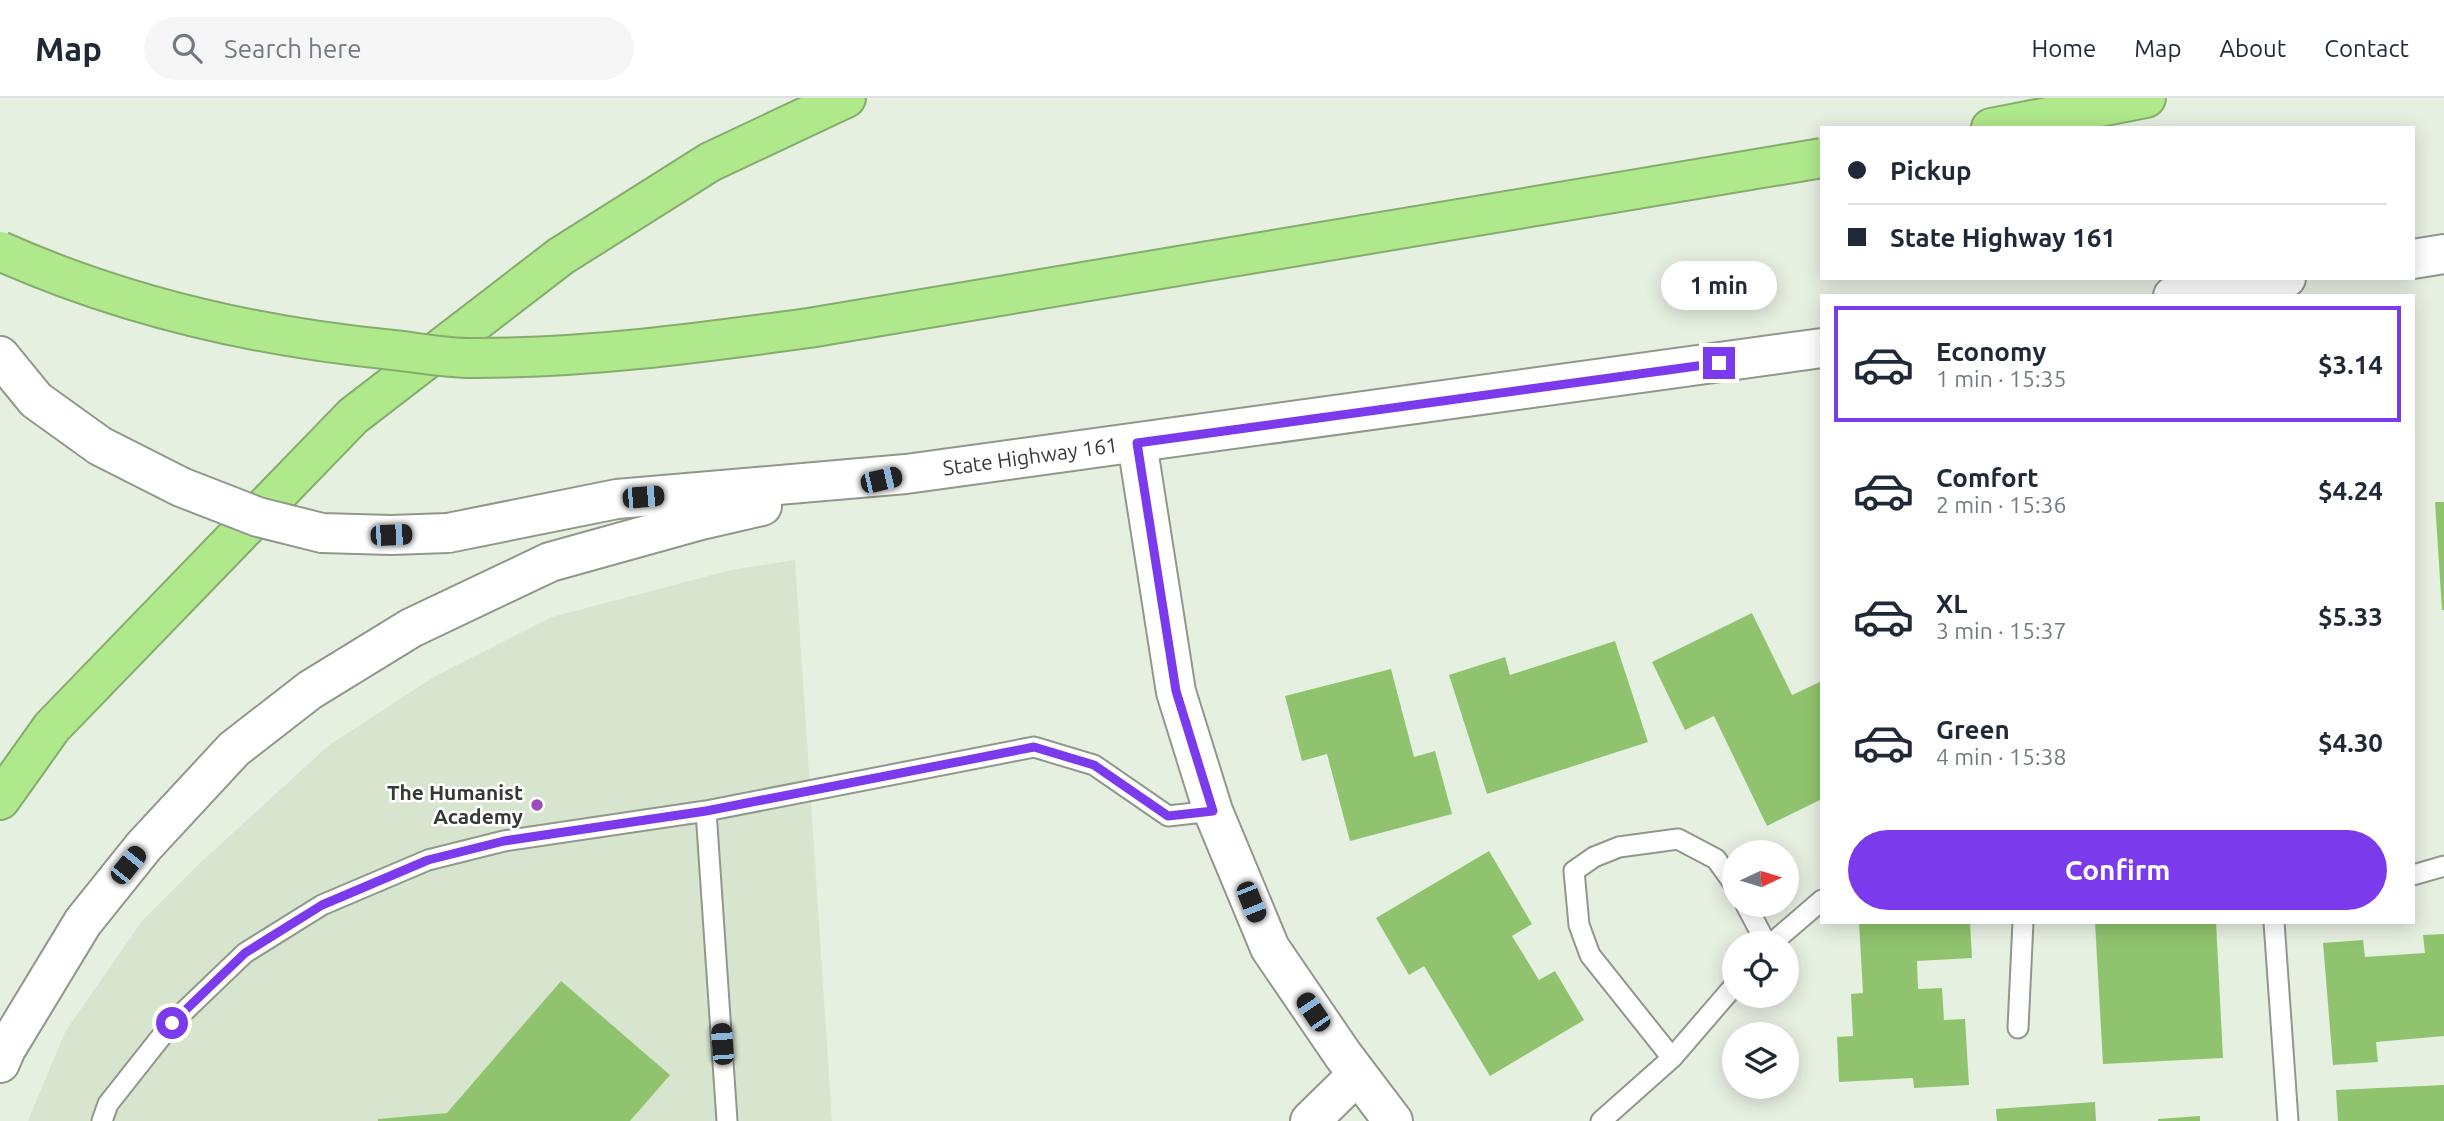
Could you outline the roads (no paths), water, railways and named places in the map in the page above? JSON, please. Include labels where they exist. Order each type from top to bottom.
[{"type":"highway","points":[[0,800],[52,727],[353,416],[573,248],[710,162],[846,98]]},
{"type":"highway","points":[[2001,126],[2146,98]]},
{"type":"highway","points":[[0,251],[27,264],[132,299],[237,327],[353,346],[474,358],[573,355],[671,347],[822,326],[1820,158]]},
{"type":"main road","points":[[2415,259],[2444,254]]},
{"type":"main road","points":[[2186,294],[2273,280]]},
{"type":"main road","name":"State Highway 161","points":[[906,474],[1820,348]]},
{"type":"main road","points":[[0,356],[36,400],[100,446],[181,487],[258,517],[322,533],[448,533],[617,499],[906,474]]},
{"type":"main road","points":[[1137,443],[1176,691],[1213,811],[1270,948],[1357,1075],[1393,1121]]},
{"type":"main road","points":[[0,1063],[83,922],[144,846],[234,749],[310,690],[411,628],[550,562],[701,520],[906,474]]},
{"type":"main road","points":[[1310,1121],[1357,1075]]},
{"type":"lane","points":[[102,1121],[108,1104],[172,1023],[245,953],[322,905],[428,860],[504,841],[706,811],[1034,747],[1094,765],[1168,816],[1213,811]]},
{"type":"lane","points":[[706,811],[727,1121]]},
{"type":"lane","points":[[1672,1058],[1590,955],[1579,925],[1574,871],[1594,857],[1619,848],[1678,839],[1716,859],[1722,867]]},
{"type":"lane","points":[[2415,874],[2444,866]]},
{"type":"lane","points":[[1786,931],[1820,902]]},
{"type":"lane","points":[[2018,1028],[2023,924]]},
{"type":"lane","points":[[2274,924],[2288,1121]]},
{"type":"lane","points":[[1601,1121],[1672,1058],[1722,1000]]},
{"type":"place","name":"The Humanist Academy","points":[[537,805]]}]
